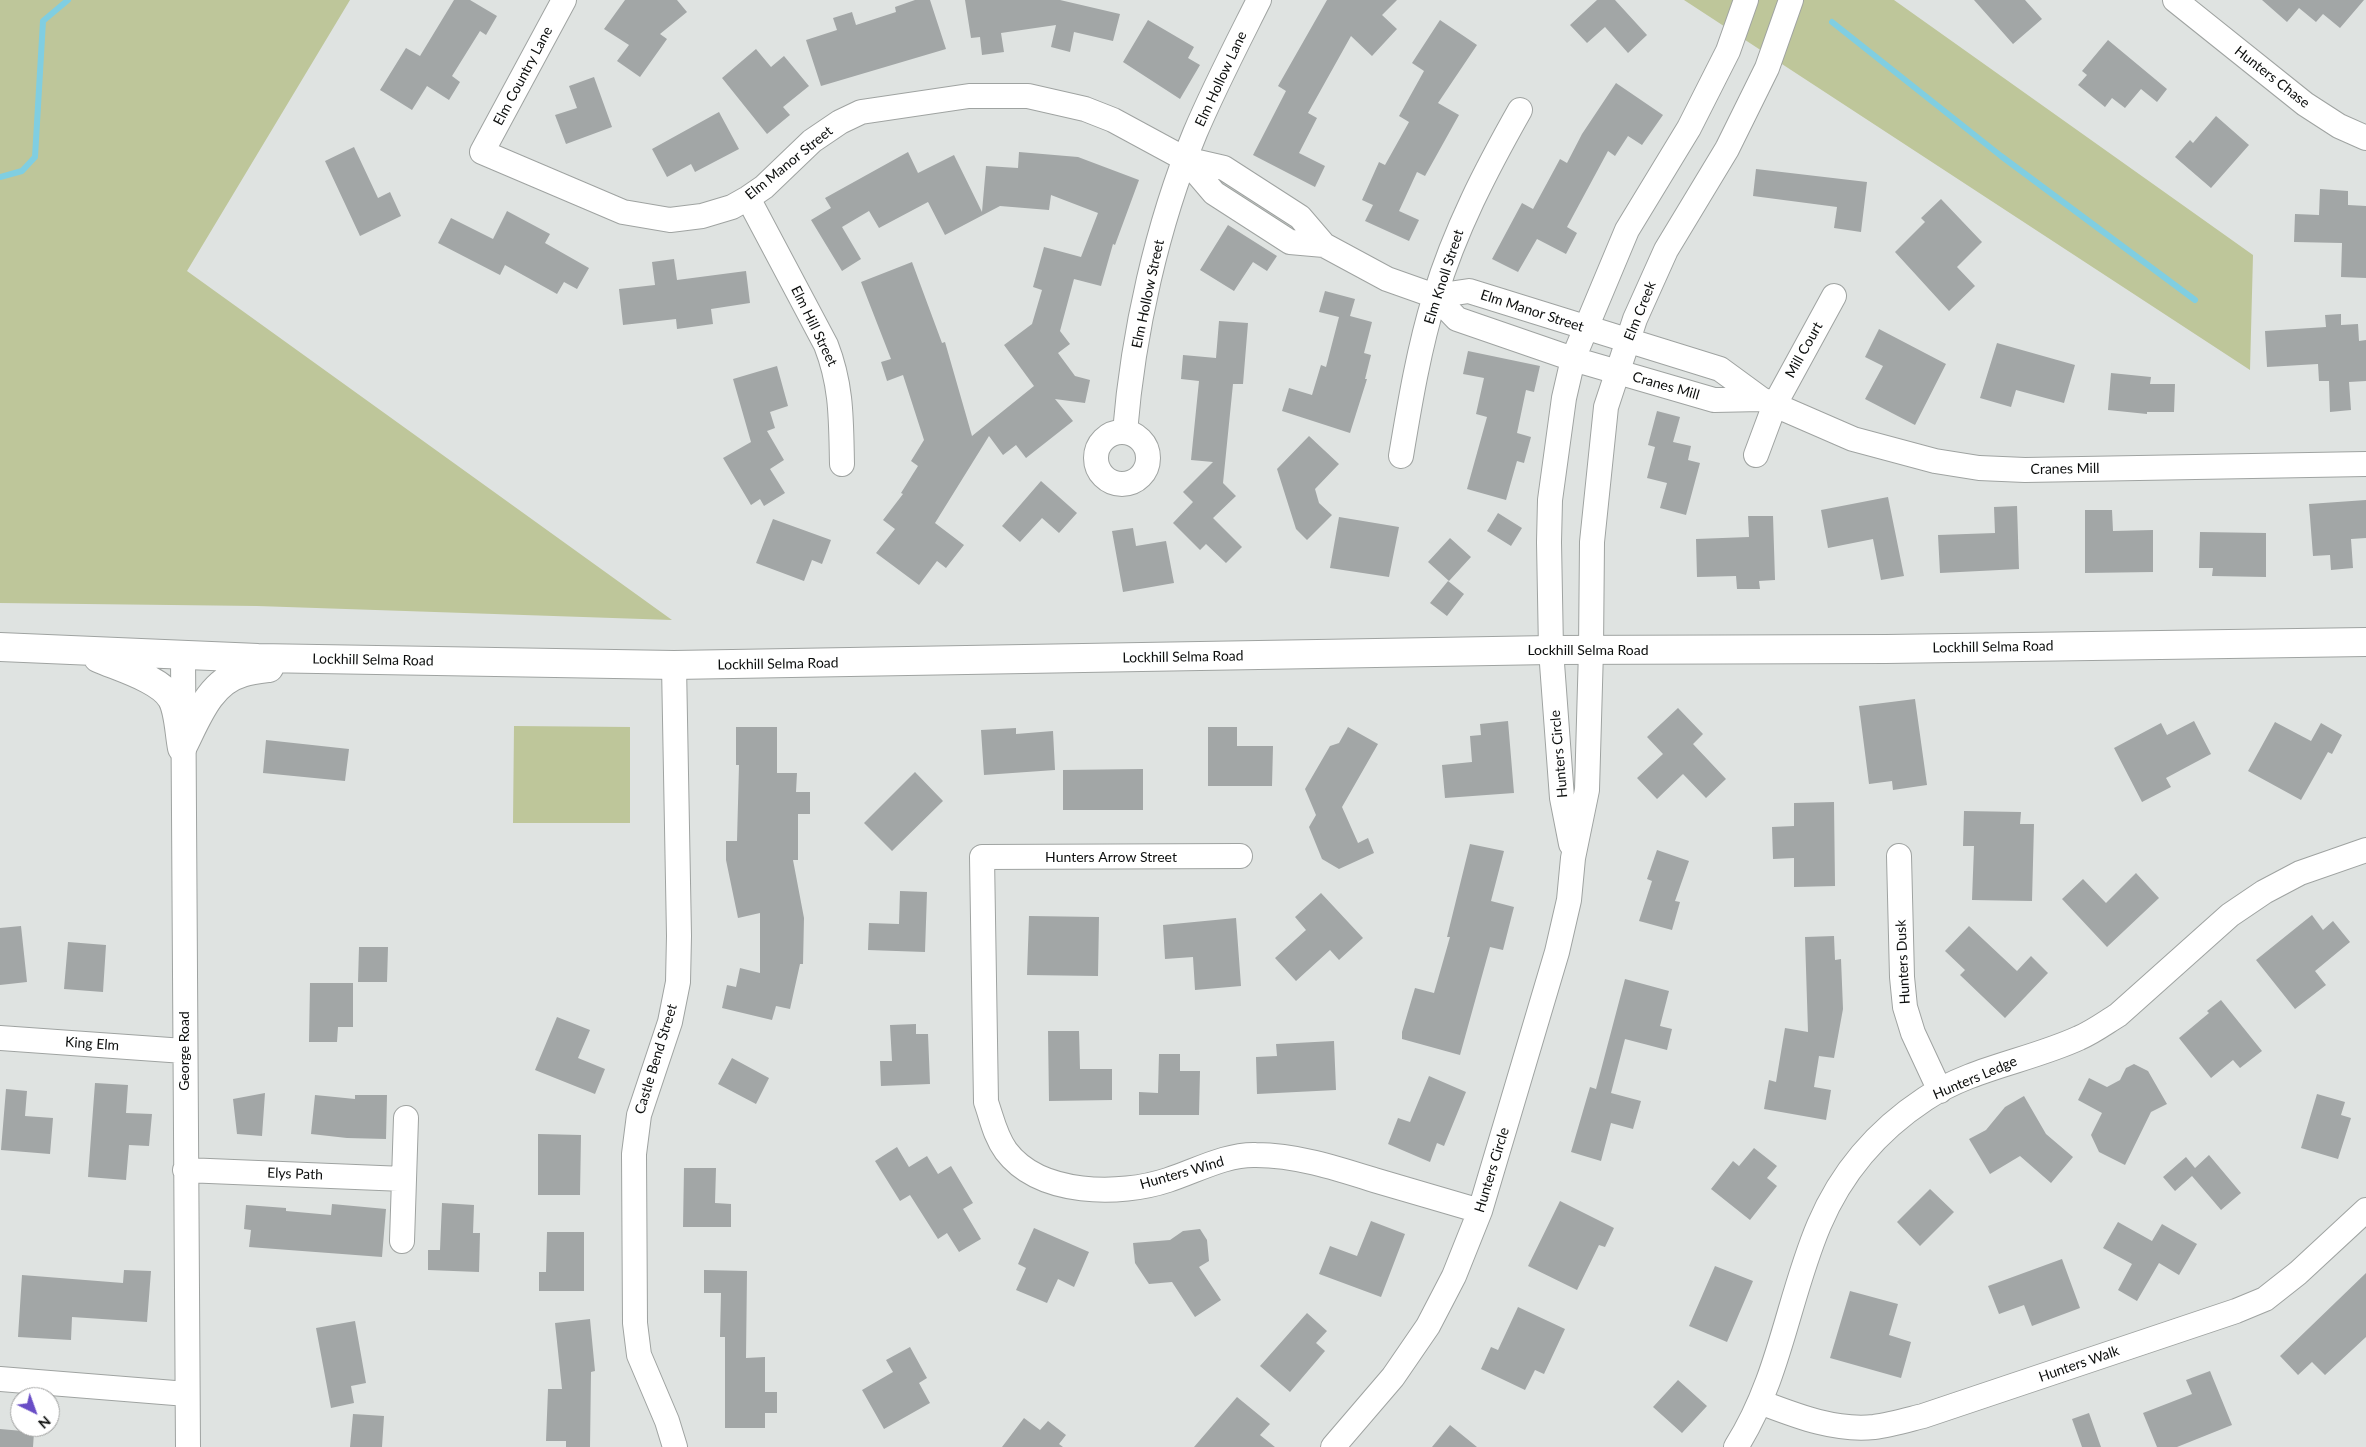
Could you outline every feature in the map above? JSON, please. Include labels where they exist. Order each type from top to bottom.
[{"type":"main road","name":"Lockhill Selma Road","points":[[0,647],[315,660],[674,665],[1551,650],[1886,649],[2366,642]]},
{"type":"main road","points":[[78,651],[147,678],[167,692],[173,700],[182,748]]},
{"type":"main road","points":[[182,748],[204,705],[225,681],[240,673],[315,660]]},
{"type":"street","name":"Elm Country Lane","points":[[482,152],[564,0]]},
{"type":"street","name":"Elm Hollow Lane","points":[[1185,159],[1231,55],[1260,0]]},
{"type":"street","points":[[1551,650],[1550,500],[1564,398],[1573,358],[1627,230],[1689,128],[1728,51],[1746,0]]},
{"type":"street","name":"Elm Creek","points":[[1591,650],[1594,502],[1606,407],[1616,372],[1666,250],[1727,149],[1767,68],[1791,0]]},
{"type":"street","name":"Hunters Chase","points":[[2183,2],[2305,104],[2339,126],[2366,138]]},
{"type":"street","name":"Elm Manor Street","points":[[482,152],[623,212],[670,220],[702,216],[732,207],[748,198],[764,187],[812,141],[840,122],[861,112],[969,96],[1028,96],[1085,109],[1113,120],[1185,159],[1224,168],[1300,217],[1324,246],[1387,279],[1435,296],[1469,292],[1585,329],[1628,339]]},
{"type":"street","name":"Elm Knoll Street","points":[[1401,456],[1413,385],[1435,296],[1465,216],[1488,166],[1520,110]]},
{"type":"street","name":"Elm Hollow Street","points":[[1125,432],[1128,392],[1151,270],[1185,159]]},
{"type":"street","name":"Elm Hill Street","points":[[748,198],[826,345],[835,367],[841,396],[842,464]]},
{"type":"street","name":"Elm Manor Street","points":[[1435,296],[1457,319],[1573,358]]},
{"type":"street","name":"Mill Court","points":[[1768,402],[1834,296]]},
{"type":"street","name":"Cranes Mill","points":[[1628,339],[1720,369],[1768,402],[1853,439],[1890,450],[1979,468],[2025,470],[2366,464]]},
{"type":"street","name":"Cranes Mill","points":[[1573,358],[1714,400],[1768,402]]},
{"type":"street","points":[[1756,456],[1768,402]]},
{"type":"street","name":"Hunters Circle","points":[[1551,650],[1562,798],[1573,858]]},
{"type":"street","name":"Hunters Circle","points":[[1334,1447],[1393,1377],[1428,1326],[1454,1276],[1480,1211],[1557,952],[1569,900],[1573,858],[1587,790],[1591,650]]},
{"type":"street","name":"George Road","points":[[183,655],[182,748],[188,1447]]},
{"type":"street","name":"Castle Bend Street","points":[[674,665],[679,936],[678,982],[670,1022],[638,1115],[634,1164],[635,1323],[639,1355],[667,1421],[675,1447]]},
{"type":"street","name":"Hunters Ledge","points":[[1736,1447],[1760,1402],[1773,1371],[1819,1226],[1831,1200],[1862,1153],[1882,1132],[1903,1114],[1940,1091],[1975,1075],[2078,1038],[2099,1027],[2118,1015],[2230,914],[2300,873],[2366,850]]},
{"type":"street","name":"Hunters Arrow Street","points":[[982,857],[1240,856]]},
{"type":"street","name":"Hunters Dusk","points":[[1899,856],[1902,977],[1905,1008],[1913,1033],[1940,1091]]},
{"type":"street","name":"Hunters Wind","points":[[982,857],[986,1102],[997,1137],[1007,1153],[1036,1176],[1049,1181],[1088,1189],[1128,1189],[1167,1180],[1212,1163],[1254,1154],[1292,1159],[1340,1169],[1480,1211]]},
{"type":"street","name":"King Elm","points":[[0,1038],[184,1051]]},
{"type":"street","points":[[402,1241],[406,1118]]},
{"type":"street","name":"Elys Path","points":[[185,1170],[404,1179]]},
{"type":"street","name":"Hunters Walk","points":[[1760,1402],[1797,1417],[1836,1427],[1874,1427],[1923,1416],[2236,1311],[2265,1299],[2298,1273],[2366,1210]]},
{"type":"street","points":[[0,1380],[188,1394]]},
{"type":"green space","points":[[0,0],[350,0],[187,271],[672,620],[257,606],[0,603]]},
{"type":"green space","points":[[1684,0],[1894,0],[2253,255],[2250,370]]},
{"type":"green space","points":[[514,726],[630,727],[630,823],[513,823]]},
{"type":"building","points":[[454,0],[470,0],[497,16],[486,35],[480,31],[452,76],[460,82],[449,100],[427,86],[412,110],[380,90],[406,48],[420,56]]},
{"type":"building","points":[[625,0],[677,0],[687,12],[660,34],[667,39],[640,77],[617,61],[629,45],[604,29]]},
{"type":"building","points":[[915,0],[930,0],[946,49],[821,86],[806,40],[837,30],[833,18],[852,12],[856,25],[896,12],[895,7]]},
{"type":"building","points":[[965,0],[1060,0],[1120,14],[1113,41],[1074,32],[1070,52],[1051,47],[1056,25],[1001,33],[1004,52],[982,55],[980,37],[971,38]]},
{"type":"building","points":[[1327,0],[1397,0],[1382,15],[1397,29],[1372,56],[1351,36],[1308,113],[1317,118],[1299,153],[1325,166],[1315,187],[1253,155],[1286,91],[1278,86]]},
{"type":"building","points":[[1597,0],[1615,0],[1647,35],[1628,53],[1605,27],[1587,43],[1570,25]]},
{"type":"building","points":[[1974,0],[2025,0],[2042,19],[2013,44]]},
{"type":"building","points":[[2262,0],[2364,0],[2340,28],[2323,14],[2316,22],[2299,8],[2287,22]]},
{"type":"building","points":[[1148,20],[1194,47],[1188,58],[1200,65],[1180,99],[1123,62]]},
{"type":"building","points":[[1440,20],[1477,45],[1438,103],[1459,115],[1425,176],[1417,172],[1399,211],[1419,220],[1409,241],[1365,221],[1373,205],[1362,200],[1379,162],[1385,165],[1409,122],[1399,116],[1424,71],[1412,63]]},
{"type":"building","points":[[2108,40],[2167,89],[2157,102],[2141,89],[2125,108],[2112,98],[2105,107],[2078,85],[2087,75],[2082,71]]},
{"type":"building","points":[[756,49],[771,67],[784,56],[809,86],[783,107],[790,115],[767,134],[722,78]]},
{"type":"building","points":[[594,77],[612,127],[566,144],[555,115],[577,108],[569,86]]},
{"type":"building","points":[[1616,83],[1663,115],[1642,145],[1628,136],[1615,156],[1608,151],[1567,227],[1577,233],[1566,254],[1537,239],[1518,272],[1492,259],[1522,203],[1533,209],[1560,159],[1567,163],[1582,134]]},
{"type":"building","points":[[719,112],[739,149],[695,172],[691,164],[667,177],[652,149]]},
{"type":"building","points":[[2216,116],[2249,145],[2211,188],[2175,157],[2190,140],[2193,143]]},
{"type":"building","points":[[354,147],[378,198],[390,192],[401,216],[360,236],[325,161]]},
{"type":"building","points":[[908,152],[918,173],[954,155],[982,212],[986,166],[1018,168],[1019,152],[1078,157],[1139,180],[1115,245],[1113,244],[1101,286],[1074,279],[1060,331],[1070,344],[1058,353],[1075,376],[1090,380],[1085,403],[1055,399],[1073,421],[1026,458],[1016,445],[1003,455],[989,436],[935,523],[964,545],[946,568],[937,561],[919,585],[876,553],[895,529],[883,520],[903,494],[901,493],[918,466],[911,461],[924,440],[903,375],[887,381],[881,362],[891,359],[861,282],[912,262],[942,343],[945,342],[972,436],[1034,386],[1004,345],[1032,324],[1042,290],[1033,287],[1044,247],[1081,257],[1098,213],[1051,195],[1049,210],[1000,206],[945,235],[928,202],[879,228],[869,211],[842,227],[861,259],[842,271],[811,220],[831,208],[825,198]]},
{"type":"building","points":[[1756,169],[1867,182],[1861,232],[1834,228],[1837,207],[1753,196]]},
{"type":"building","points":[[2320,189],[2348,191],[2348,205],[2366,206],[2366,278],[2341,277],[2342,243],[2294,242],[2295,214],[2319,215]]},
{"type":"building","points":[[1941,199],[1982,242],[1957,267],[1975,286],[1949,311],[1895,252],[1925,222],[1921,218]]},
{"type":"building","points":[[507,211],[550,234],[545,243],[589,268],[577,289],[564,282],[557,294],[505,265],[500,275],[438,243],[451,218],[493,239]]},
{"type":"building","points":[[1228,225],[1277,256],[1267,271],[1253,262],[1234,291],[1200,270]]},
{"type":"building","points":[[674,259],[677,280],[746,271],[750,303],[711,309],[713,324],[677,329],[676,319],[623,325],[619,289],[655,285],[652,262]]},
{"type":"building","points":[[1325,291],[1355,299],[1350,316],[1372,322],[1364,353],[1371,355],[1365,379],[1367,379],[1350,433],[1282,411],[1289,388],[1312,395],[1321,365],[1326,367],[1339,317],[1319,312]]},
{"type":"building","points":[[2341,314],[2341,325],[2358,324],[2359,341],[2366,340],[2366,381],[2349,382],[2351,410],[2330,412],[2329,381],[2319,381],[2318,364],[2267,367],[2265,331],[2326,327],[2325,315]]},
{"type":"building","points":[[1219,321],[1248,323],[1243,384],[1233,384],[1223,483],[1236,496],[1213,518],[1242,547],[1226,563],[1206,544],[1200,550],[1173,523],[1193,502],[1183,492],[1213,462],[1191,460],[1199,381],[1181,379],[1183,355],[1216,358]]},
{"type":"building","points":[[1879,329],[1946,364],[1915,425],[1865,399],[1883,366],[1865,357]]},
{"type":"building","points":[[1997,343],[2075,365],[2064,403],[2016,390],[2011,407],[1980,398]]},
{"type":"building","points":[[1468,351],[1540,366],[1534,392],[1526,390],[1517,433],[1531,437],[1524,463],[1517,461],[1506,500],[1467,489],[1487,417],[1476,414],[1484,378],[1463,374]]},
{"type":"building","points":[[777,366],[788,406],[770,412],[775,428],[767,431],[784,460],[770,469],[785,493],[764,506],[760,499],[751,505],[723,458],[751,442],[733,379]]},
{"type":"building","points":[[2111,373],[2151,377],[2150,384],[2175,384],[2174,412],[2147,412],[2147,414],[2108,410]]},
{"type":"building","points":[[1657,411],[1680,417],[1673,442],[1691,446],[1688,460],[1700,463],[1686,515],[1660,508],[1667,483],[1647,478],[1655,447],[1648,445]]},
{"type":"building","points":[[1309,436],[1339,464],[1315,489],[1319,503],[1332,515],[1307,540],[1296,529],[1277,469]]},
{"type":"building","points":[[1041,481],[1077,513],[1059,533],[1042,518],[1020,542],[1002,526]]},
{"type":"building","points":[[1888,497],[1904,576],[1881,580],[1873,539],[1828,548],[1821,510]]},
{"type":"building","points":[[2366,500],[2366,538],[2351,539],[2353,568],[2331,570],[2330,555],[2313,556],[2309,504]]},
{"type":"building","points":[[2017,506],[2019,569],[1940,573],[1938,535],[1995,533],[1994,507]]},
{"type":"building","points":[[2085,510],[2112,510],[2113,531],[2153,530],[2153,572],[2085,573]]},
{"type":"building","points":[[1498,513],[1522,528],[1511,546],[1487,531]]},
{"type":"building","points":[[1748,516],[1773,516],[1775,580],[1759,581],[1760,589],[1737,589],[1736,576],[1697,577],[1696,539],[1749,537]]},
{"type":"building","points":[[1339,517],[1399,527],[1389,577],[1330,568]]},
{"type":"building","points":[[773,519],[831,540],[822,564],[812,560],[804,581],[756,563]]},
{"type":"building","points":[[1133,528],[1136,546],[1166,541],[1174,583],[1123,592],[1112,531]]},
{"type":"building","points":[[2200,532],[2266,533],[2266,577],[2212,576],[2213,568],[2199,568]]},
{"type":"building","points":[[1450,538],[1471,557],[1449,581],[1428,562]]},
{"type":"building","points":[[1448,581],[1464,594],[1447,616],[1430,603]]},
{"type":"building","points":[[1915,699],[1927,785],[1893,790],[1892,781],[1869,784],[1859,706]]},
{"type":"building","points":[[1678,708],[1703,734],[1693,744],[1726,779],[1706,798],[1683,774],[1657,799],[1637,778],[1663,754],[1647,737]]},
{"type":"building","points":[[1508,721],[1514,793],[1445,798],[1442,765],[1472,762],[1470,736],[1481,735],[1480,724]]},
{"type":"building","points":[[2194,721],[2211,754],[2166,778],[2171,787],[2142,802],[2114,748],[2161,723],[2167,735]]},
{"type":"building","points":[[2275,722],[2311,741],[2321,723],[2342,735],[2332,754],[2328,752],[2301,800],[2248,771]]},
{"type":"building","points":[[736,727],[777,727],[777,773],[797,773],[796,792],[810,792],[810,814],[798,814],[798,860],[793,860],[804,918],[803,964],[800,964],[790,1009],[776,1006],[772,1020],[722,1008],[727,985],[736,987],[740,968],[760,973],[760,913],[738,918],[726,860],[726,841],[737,841],[739,765],[736,765]]},
{"type":"building","points":[[1208,727],[1237,727],[1237,746],[1273,746],[1272,786],[1208,786]]},
{"type":"building","points":[[1348,727],[1378,744],[1342,807],[1358,843],[1368,838],[1374,853],[1339,869],[1322,859],[1309,827],[1316,815],[1305,789],[1330,746],[1339,743]]},
{"type":"building","points":[[1016,728],[1016,734],[1053,731],[1055,770],[984,775],[981,730]]},
{"type":"building","points":[[266,740],[349,749],[345,781],[263,773]]},
{"type":"building","points":[[1143,769],[1143,810],[1063,810],[1063,770]]},
{"type":"building","points":[[915,772],[943,801],[892,851],[864,823]]},
{"type":"building","points":[[1834,802],[1835,886],[1794,887],[1794,858],[1773,859],[1772,827],[1794,826],[1794,803]]},
{"type":"building","points":[[1964,811],[2021,812],[2020,824],[2034,824],[2032,901],[1972,900],[1974,846],[1963,846]]},
{"type":"building","points":[[1470,844],[1504,851],[1491,901],[1514,907],[1503,950],[1490,947],[1460,1055],[1402,1039],[1402,1032],[1415,988],[1434,993],[1450,937],[1447,937]]},
{"type":"building","points":[[1657,850],[1689,861],[1675,901],[1680,902],[1672,930],[1639,921],[1652,881],[1647,879]]},
{"type":"building","points":[[2136,873],[2159,898],[2107,947],[2062,899],[2083,879],[2106,903]]},
{"type":"building","points":[[900,891],[927,892],[925,952],[868,950],[869,923],[899,924]]},
{"type":"building","points":[[1321,893],[1363,938],[1339,960],[1330,950],[1296,981],[1275,958],[1306,930],[1295,917]]},
{"type":"building","points":[[2312,915],[2323,930],[2333,921],[2350,942],[2315,971],[2326,985],[2295,1009],[2256,960]]},
{"type":"building","points":[[1029,916],[1099,917],[1098,976],[1027,975]]},
{"type":"building","points":[[1236,918],[1241,986],[1195,990],[1193,957],[1165,959],[1163,925]]},
{"type":"building","points":[[21,926],[27,982],[0,985],[0,928]]},
{"type":"building","points":[[1969,926],[2017,971],[2031,956],[2048,973],[2005,1018],[1960,975],[1965,970],[1945,951]]},
{"type":"building","points":[[1834,936],[1835,960],[1841,959],[1843,1009],[1834,1058],[1819,1056],[1814,1087],[1831,1090],[1826,1120],[1764,1109],[1769,1080],[1776,1082],[1785,1028],[1808,1032],[1805,937]]},
{"type":"building","points":[[68,942],[106,945],[103,992],[64,989]]},
{"type":"building","points":[[359,947],[388,947],[387,982],[358,982]]},
{"type":"building","points":[[1625,979],[1669,991],[1660,1026],[1672,1029],[1667,1050],[1625,1039],[1611,1093],[1641,1101],[1633,1129],[1611,1123],[1601,1161],[1571,1152],[1590,1087],[1596,1089]]},
{"type":"building","points":[[310,983],[353,983],[353,1027],[338,1027],[337,1042],[309,1042]]},
{"type":"building","points":[[2221,1000],[2262,1051],[2240,1068],[2233,1060],[2211,1078],[2179,1038],[2209,1013],[2207,1011]]},
{"type":"building","points":[[557,1017],[590,1030],[578,1058],[605,1069],[595,1094],[535,1070]]},
{"type":"building","points":[[916,1024],[916,1034],[928,1034],[930,1084],[881,1086],[880,1061],[892,1061],[890,1025]]},
{"type":"building","points":[[1048,1031],[1079,1031],[1080,1069],[1112,1069],[1112,1100],[1049,1101]]},
{"type":"building","points":[[1334,1041],[1336,1090],[1257,1094],[1256,1057],[1277,1056],[1276,1044]]},
{"type":"building","points":[[1159,1054],[1180,1054],[1180,1071],[1200,1071],[1199,1115],[1139,1115],[1139,1092],[1158,1093]]},
{"type":"building","points":[[732,1058],[769,1078],[756,1104],[718,1084]]},
{"type":"building","points":[[2134,1064],[2148,1071],[2167,1104],[2151,1112],[2125,1165],[2099,1152],[2091,1135],[2102,1113],[2078,1100],[2089,1078],[2107,1087],[2120,1080],[2126,1068]]},
{"type":"building","points":[[1429,1076],[1466,1092],[1444,1146],[1437,1143],[1430,1162],[1388,1144],[1398,1118],[1410,1122]]},
{"type":"building","points":[[95,1083],[128,1085],[126,1113],[152,1114],[149,1146],[129,1145],[126,1180],[88,1177]]},
{"type":"building","points":[[6,1089],[27,1091],[25,1116],[53,1118],[50,1154],[1,1150]]},
{"type":"building","points":[[265,1093],[262,1136],[237,1134],[233,1099]]},
{"type":"building","points":[[2317,1094],[2345,1102],[2341,1115],[2351,1118],[2338,1159],[2301,1148]]},
{"type":"building","points":[[315,1095],[355,1099],[355,1095],[387,1095],[386,1139],[347,1138],[311,1134]]},
{"type":"building","points":[[2024,1096],[2046,1134],[2073,1157],[2051,1183],[2020,1156],[1990,1174],[1969,1139],[1986,1130],[2005,1107]]},
{"type":"building","points":[[538,1134],[581,1135],[580,1195],[538,1195]]},
{"type":"building","points":[[897,1147],[909,1167],[927,1156],[938,1174],[951,1166],[973,1203],[963,1209],[981,1239],[959,1252],[947,1233],[938,1239],[910,1195],[900,1201],[875,1161]]},
{"type":"building","points":[[1754,1148],[1777,1166],[1767,1178],[1777,1186],[1750,1220],[1711,1189],[1733,1161],[1739,1166]]},
{"type":"building","points":[[2209,1155],[2241,1193],[2221,1210],[2192,1176],[2175,1191],[2163,1177],[2186,1157],[2195,1168]]},
{"type":"building","points":[[684,1168],[716,1168],[715,1203],[731,1204],[731,1227],[683,1227]]},
{"type":"building","points":[[1930,1189],[1954,1212],[1920,1246],[1897,1222]]},
{"type":"building","points":[[1560,1201],[1614,1228],[1605,1247],[1599,1245],[1577,1290],[1528,1266]]},
{"type":"building","points":[[442,1203],[474,1205],[473,1233],[480,1233],[479,1272],[428,1270],[428,1250],[440,1250]]},
{"type":"building","points":[[332,1204],[386,1209],[382,1257],[249,1247],[251,1230],[244,1229],[246,1205],[286,1208],[286,1211],[331,1215]]},
{"type":"building","points":[[1371,1221],[1405,1234],[1381,1297],[1319,1274],[1330,1246],[1357,1256]]},
{"type":"building","points":[[2118,1222],[2152,1241],[2162,1224],[2197,1244],[2179,1275],[2159,1263],[2137,1301],[2118,1290],[2132,1264],[2103,1248]]},
{"type":"building","points":[[1034,1228],[1089,1252],[1074,1287],[1058,1279],[1047,1303],[1016,1290],[1026,1268],[1018,1264]]},
{"type":"building","points":[[1200,1229],[1207,1240],[1209,1261],[1199,1267],[1221,1300],[1195,1317],[1172,1282],[1149,1284],[1135,1263],[1133,1243],[1170,1240],[1183,1231]]},
{"type":"building","points":[[547,1232],[584,1232],[584,1291],[539,1291],[539,1272],[546,1272]]},
{"type":"building","points":[[2062,1259],[2080,1308],[2032,1326],[2024,1305],[1999,1314],[1988,1286]]},
{"type":"building","points":[[1715,1266],[1753,1281],[1727,1342],[1689,1326]]},
{"type":"building","points":[[124,1270],[151,1271],[147,1322],[72,1317],[71,1340],[18,1337],[22,1275],[123,1283]]},
{"type":"building","points":[[704,1270],[747,1271],[746,1358],[765,1357],[765,1392],[777,1392],[777,1413],[765,1413],[765,1428],[725,1428],[725,1337],[720,1337],[721,1293],[704,1293]]},
{"type":"building","points":[[2366,1273],[2366,1337],[2325,1375],[2312,1362],[2298,1375],[2280,1356]]},
{"type":"building","points":[[1850,1291],[1898,1304],[1889,1335],[1911,1342],[1901,1378],[1830,1358]]},
{"type":"building","points":[[1518,1307],[1565,1329],[1544,1374],[1535,1370],[1525,1390],[1481,1369],[1491,1347],[1498,1350]]},
{"type":"building","points":[[1307,1313],[1327,1331],[1316,1343],[1325,1351],[1290,1392],[1260,1366]]},
{"type":"building","points":[[590,1319],[595,1371],[591,1372],[590,1447],[566,1447],[566,1441],[546,1441],[548,1389],[562,1389],[555,1323]]},
{"type":"building","points":[[355,1321],[366,1383],[351,1386],[354,1403],[331,1408],[316,1328]]},
{"type":"building","points":[[910,1347],[927,1378],[919,1383],[930,1403],[884,1429],[862,1390],[893,1372],[886,1360]]},
{"type":"building","points":[[2210,1371],[2232,1425],[2177,1447],[2157,1447],[2143,1413],[2192,1394],[2186,1380]]},
{"type":"building","points":[[1678,1380],[1707,1406],[1682,1433],[1653,1407]]},
{"type":"building","points":[[1237,1397],[1270,1424],[1260,1435],[1275,1447],[1194,1447]]},
{"type":"building","points":[[2089,1413],[2101,1447],[2082,1447],[2072,1419]]},
{"type":"building","points":[[353,1414],[384,1416],[382,1447],[350,1447]]},
{"type":"building","points":[[1024,1418],[1040,1430],[1048,1421],[1066,1435],[1059,1444],[1063,1447],[1002,1447]]},
{"type":"building","points":[[1450,1425],[1477,1447],[1432,1447]]},
{"type":"building","points":[[0,1429],[10,1430],[10,1437],[34,1437],[33,1447],[0,1447]]},
{"type":"waterway","points":[[0,177],[22,171],[35,157],[43,21],[68,0]]},
{"type":"waterway","points":[[1832,22],[2001,156],[2195,300]]}]
